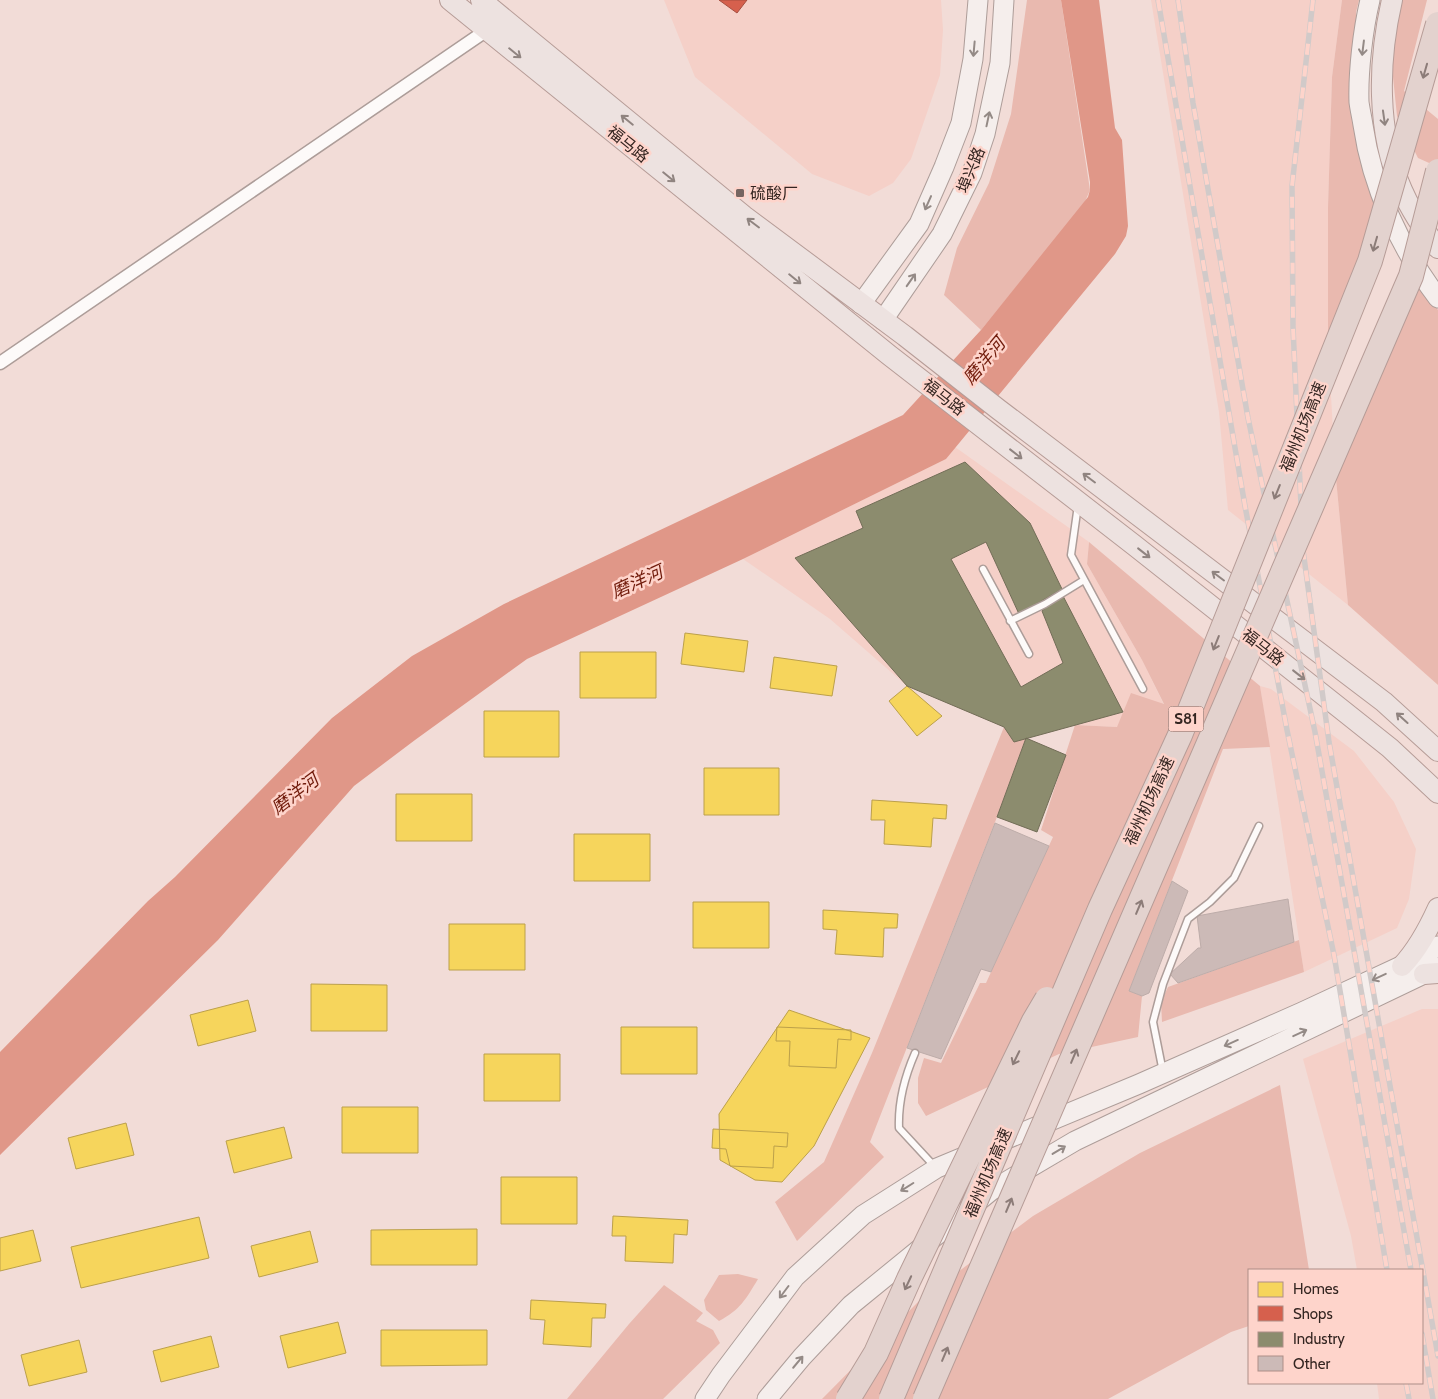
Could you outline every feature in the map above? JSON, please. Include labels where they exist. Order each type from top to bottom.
[{"type":"highway","name":"福州机场高速","points":[[892,1399],[1100,909],[1180,735],[1370,261],[1438,24]]},
{"type":"highway","name":"福州机场高速","points":[[925,1399],[1411,276],[1438,171]]},
{"type":"highway","points":[[848,1399],[876,1353],[1034,1021],[1100,909]]},
{"type":"main road","name":"福马路","points":[[450,0],[920,379],[1390,748],[1431,786]]},
{"type":"main road","name":"福马路","points":[[481,0],[744,216],[1384,702],[1433,743]]},
{"type":"main road","name":"埠兴路","points":[[861,304],[918,224],[944,167],[960,123],[973,59],[978,0]]},
{"type":"main road","name":"埠兴路","points":[[883,320],[942,234],[972,174],[985,134],[1000,63],[1004,0]]},
{"type":"main road","points":[[1370,0],[1362,56],[1359,103],[1367,151],[1381,196],[1402,240],[1438,298]]},
{"type":"main road","points":[[1392,0],[1383,62],[1382,103],[1388,146],[1401,189],[1420,225],[1438,248]]},
{"type":"main road","points":[[1431,786],[1438,809]]},
{"type":"main road","points":[[1402,966],[1429,929],[1438,908]]},
{"type":"main road","points":[[705,1399],[721,1374],[795,1277],[863,1215],[937,1168],[1302,1012],[1402,966],[1438,946]]},
{"type":"main road","points":[[767,1399],[802,1357],[851,1305],[992,1190],[1083,1137],[1433,971]]},
{"type":"street","points":[[0,363],[487,30]]},
{"type":"lane","points":[[1078,502],[1071,556],[1143,689]]},
{"type":"lane","points":[[983,569],[1029,654]]},
{"type":"lane","points":[[1010,621],[1045,604],[1084,580]]},
{"type":"lane","points":[[1163,1073],[1153,1022],[1163,984],[1188,919],[1210,902],[1234,878],[1259,826]]},
{"type":"lane","points":[[915,1053],[899,1109],[899,1128],[937,1168]]},
{"type":"shaded area","points":[[664,0],[941,0],[943,30],[940,75],[911,159],[893,183],[869,196],[812,174],[695,77]]},
{"type":"shaded area","points":[[1027,0],[1061,0],[1090,190],[1084,204],[981,330],[944,295],[957,248],[989,183],[1011,114]]},
{"type":"shaded area","points":[[1151,0],[1342,0],[1332,77],[1328,207],[1328,341],[1335,468],[1348,605],[1228,510],[1219,412]]},
{"type":"shaded area","points":[[1342,0],[1359,0],[1356,12],[1359,90],[1380,203],[1328,341],[1328,207],[1332,77]]},
{"type":"shaded area","points":[[1400,0],[1427,0],[1404,91],[1438,119],[1438,167],[1418,158],[1397,116],[1393,77],[1393,36]]},
{"type":"shaded area","points":[[1421,283],[1438,310],[1438,685],[1348,605],[1335,468]]},
{"type":"shaded area","points":[[955,447],[1089,542],[1087,564],[1142,660],[1164,705],[1117,727],[1075,725],[1014,742],[1004,727],[907,686],[830,619],[743,559],[946,459]]},
{"type":"shaded area","points":[[1089,542],[1260,686],[1270,747],[1223,749],[1129,991],[1142,996],[1138,1037],[1059,1054],[926,1116],[918,1103],[918,1078],[924,1058],[941,1063],[980,983],[986,983],[1053,837],[1041,830],[1075,725],[1117,727],[1131,693],[1164,704],[1142,660],[1087,564]]},
{"type":"shaded area","points":[[1260,686],[1271,689],[1354,751],[1394,802],[1416,849],[1409,899],[1397,928],[1304,972]]},
{"type":"shaded area","points":[[1004,727],[1014,742],[1026,738],[870,1142],[884,1157],[797,1241],[775,1202],[824,1162],[872,1053]]},
{"type":"shaded area","points":[[1299,940],[1304,972],[1162,1022],[1161,1002],[1168,987]]},
{"type":"shaded area","points":[[1422,1009],[1438,1009],[1438,1399],[1379,1399],[1377,1384],[1423,1384],[1423,1269],[1357,1269],[1351,1236],[1303,1059]]},
{"type":"shaded area","points":[[1280,1085],[1309,1269],[1248,1269],[1248,1326],[1231,1332],[1108,1399],[822,1399],[919,1301],[1033,1216],[1140,1153]]},
{"type":"shaded area","points":[[738,1274],[758,1279],[742,1303],[732,1313],[719,1321],[706,1310],[704,1300],[719,1275]]},
{"type":"shaded area","points":[[664,1285],[703,1313],[696,1321],[713,1330],[720,1343],[663,1399],[567,1399],[629,1324]]},
{"type":"water","name":"磨洋河","points":[[1061,0],[1099,0],[1115,128],[1122,140],[1128,226],[1126,236],[1115,254],[946,459],[743,559],[527,659],[415,740],[354,786],[218,940],[0,1155],[0,1052],[332,718],[412,656],[504,604],[903,415],[981,330],[1088,197],[1090,182]]},
{"type":"building: Homes","points":[[685,633],[748,641],[744,672],[681,664]]},
{"type":"building: Homes","points":[[580,652],[656,652],[656,698],[580,698]]},
{"type":"building: Homes","points":[[774,657],[837,666],[832,696],[770,688]]},
{"type":"building: Homes","points":[[907,686],[942,716],[917,736],[889,701]]},
{"type":"building: Homes","points":[[484,711],[559,711],[559,757],[484,757]]},
{"type":"building: Homes","points":[[704,768],[779,768],[779,815],[704,815]]},
{"type":"building: Homes","points":[[396,794],[472,794],[472,841],[396,841]]},
{"type":"building: Homes","points":[[872,800],[947,805],[946,819],[933,818],[931,847],[884,844],[885,820],[871,820]]},
{"type":"building: Homes","points":[[574,834],[650,834],[650,881],[574,881]]},
{"type":"building: Homes","points":[[693,902],[769,902],[769,948],[693,948]]},
{"type":"building: Homes","points":[[823,910],[898,914],[897,928],[884,928],[883,957],[835,954],[837,930],[823,929]]},
{"type":"building: Homes","points":[[449,924],[525,924],[525,970],[449,970]]},
{"type":"building: Homes","points":[[311,984],[387,985],[387,1031],[311,1031]]},
{"type":"building: Homes","points":[[248,1000],[256,1031],[198,1046],[190,1015]]},
{"type":"building: Homes","points":[[789,1010],[870,1038],[814,1146],[782,1182],[755,1180],[720,1160],[719,1114]]},
{"type":"building: Homes","points":[[621,1027],[697,1027],[697,1074],[621,1074]]},
{"type":"building: Homes","points":[[777,1027],[851,1030],[851,1040],[838,1039],[836,1068],[789,1066],[790,1041],[776,1041]]},
{"type":"building: Homes","points":[[484,1054],[560,1054],[560,1101],[484,1101]]},
{"type":"building: Homes","points":[[342,1107],[418,1107],[418,1153],[342,1153]]},
{"type":"building: Homes","points":[[126,1123],[134,1155],[76,1169],[68,1138]]},
{"type":"building: Homes","points":[[284,1127],[292,1158],[234,1173],[226,1141]]},
{"type":"building: Homes","points":[[713,1129],[788,1133],[787,1147],[774,1146],[773,1168],[730,1166],[726,1149],[712,1148]]},
{"type":"building: Homes","points":[[501,1177],[577,1177],[577,1224],[501,1224]]},
{"type":"building: Homes","points":[[613,1216],[688,1220],[687,1235],[674,1234],[673,1263],[625,1261],[626,1236],[612,1236]]},
{"type":"building: Homes","points":[[199,1217],[209,1258],[81,1288],[71,1247]]},
{"type":"building: Homes","points":[[477,1229],[477,1265],[371,1265],[371,1230]]},
{"type":"building: Homes","points":[[33,1230],[41,1261],[0,1271],[0,1238]]},
{"type":"building: Homes","points":[[310,1231],[318,1262],[259,1277],[251,1246]]},
{"type":"building: Homes","points":[[531,1300],[606,1304],[605,1318],[592,1318],[591,1347],[543,1344],[545,1320],[530,1319]]},
{"type":"building: Homes","points":[[338,1322],[346,1353],[288,1368],[280,1336]]},
{"type":"building: Homes","points":[[381,1330],[487,1330],[487,1365],[381,1366]]},
{"type":"building: Homes","points":[[211,1336],[219,1367],[161,1382],[153,1351]]},
{"type":"building: Homes","points":[[79,1340],[87,1372],[29,1386],[21,1355]]},
{"type":"building: Shops","points":[[719,0],[747,0],[737,13]]},
{"type":"building: Industry","points":[[965,462],[1030,523],[1062,589],[1019,614],[986,542],[951,559],[1021,687],[1063,663],[1042,611],[1062,594],[1123,712],[1014,742],[1004,727],[907,686],[795,558],[863,528],[856,511]]},
{"type":"building: Industry","points":[[1026,738],[1066,755],[1037,832],[997,817]]},
{"type":"building: Other","points":[[995,823],[1049,846],[991,972],[981,969],[941,1059],[907,1048]]},
{"type":"building: Other","points":[[1172,881],[1188,891],[1149,993],[1142,996],[1129,991]]},
{"type":"building: Other","points":[[1288,899],[1294,942],[1178,983],[1170,974],[1198,948],[1201,948],[1197,916]]},
{"type":"railway","points":[[1158,0],[1245,506],[1287,730],[1334,955],[1387,1269]]},
{"type":"railway","points":[[1178,0],[1193,103],[1248,418],[1315,732],[1411,1269]]},
{"type":"railway","points":[[1313,0],[1292,186],[1293,327],[1303,550],[1329,742],[1423,1269]]},
{"type":"railway","points":[[1423,1272],[1438,1356]]},
{"type":"railway","points":[[1423,1340],[1433,1399]]},
{"type":"railway","points":[[1406,1384],[1409,1399]]},
{"type":"place","name":"硫酸厂","points":[[740,193]]}]
